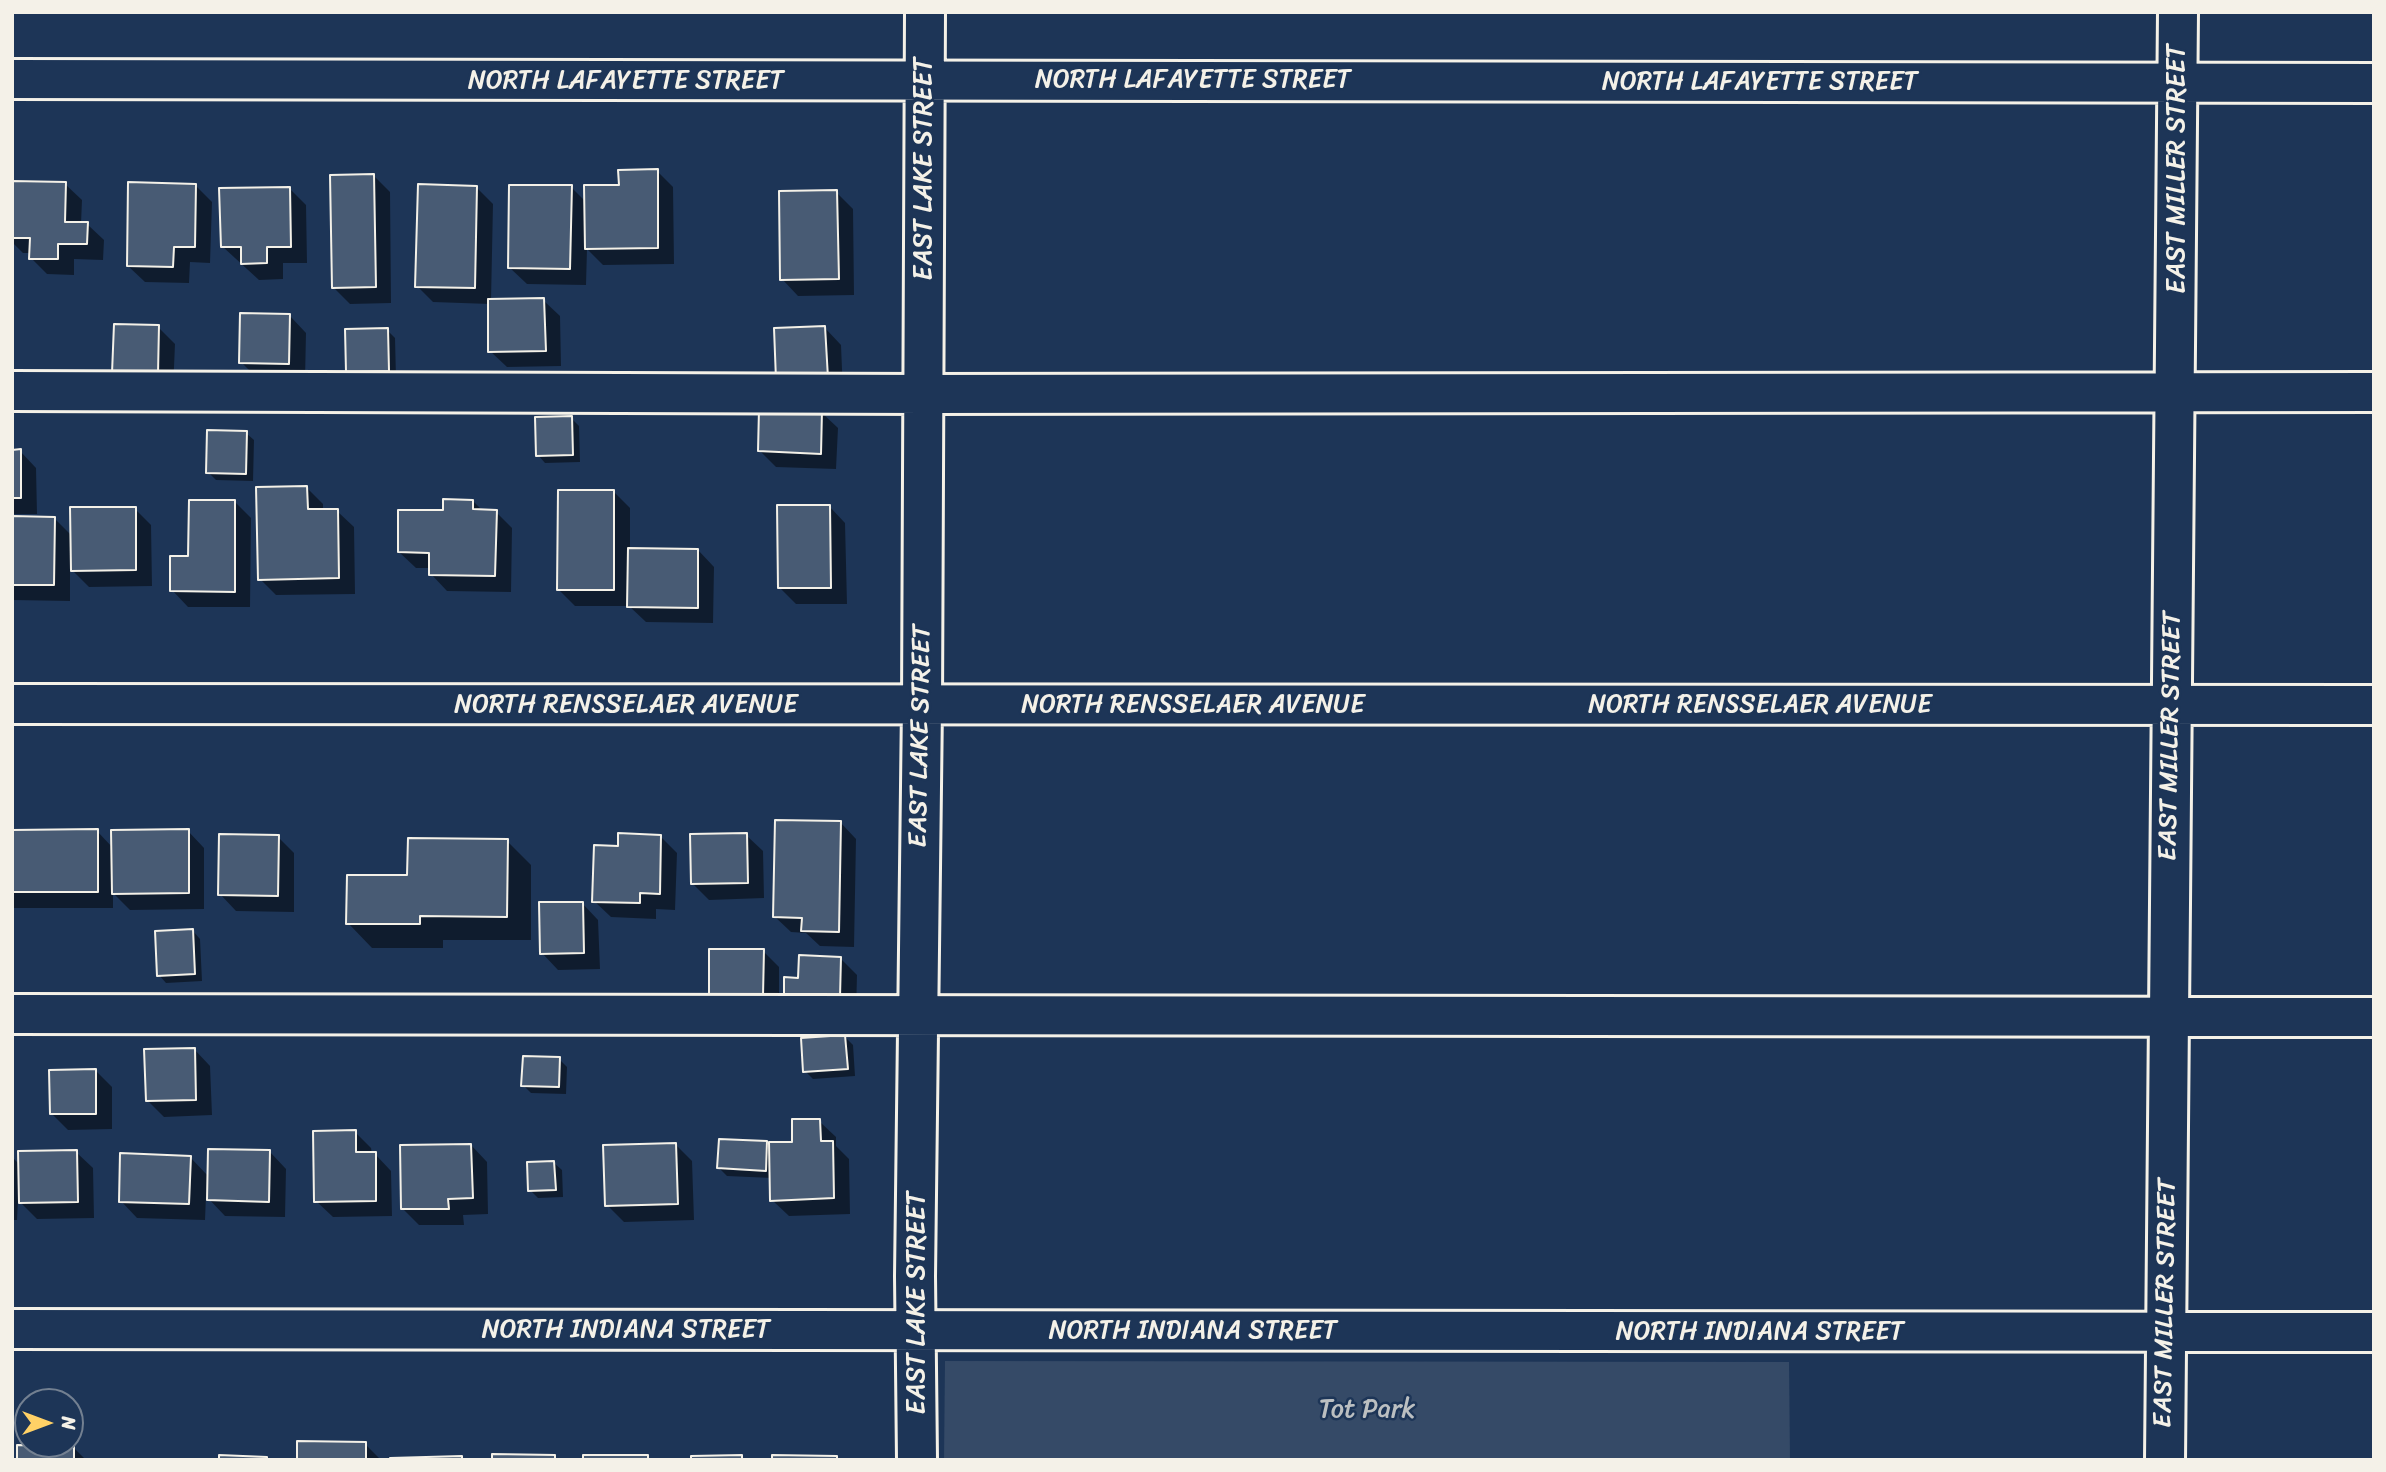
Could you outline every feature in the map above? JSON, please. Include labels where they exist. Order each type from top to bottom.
[{"type":"street","name":"EAST LAKE STREET","points":[[918,1460],[916,1330],[925,12]]},
{"type":"street","name":"EAST MILLER STREET","points":[[2165,1460],[2178,12]]},
{"type":"street","name":"NORTH LAFAYETTE STREET","points":[[12,79],[2374,83]]},
{"type":"street","points":[[12,391],[924,394],[2374,392]]},
{"type":"street","name":"NORTH RENSSELAER AVENUE","points":[[12,704],[2374,705]]},
{"type":"street","points":[[12,1014],[2374,1017]]},
{"type":"street","name":"NORTH INDIANA STREET","points":[[12,1329],[2374,1332]]},
{"type":"green space","name":"Tot Park","points":[[945,1361],[1789,1362],[1790,1460],[944,1460]]},
{"type":"building","points":[[658,169],[658,248],[585,249],[584,185],[619,185],[618,170]]},
{"type":"building","points":[[374,174],[376,287],[332,288],[330,175]]},
{"type":"building","points":[[12,181],[66,182],[65,222],[88,222],[87,244],[58,244],[58,259],[29,259],[30,238],[12,238]]},
{"type":"building","points":[[128,182],[196,184],[195,247],[174,247],[173,267],[127,266]]},
{"type":"building","points":[[418,184],[477,186],[475,288],[415,287]]},
{"type":"building","points":[[509,185],[572,185],[570,269],[508,268]]},
{"type":"building","points":[[290,187],[291,247],[267,247],[267,263],[241,264],[241,247],[221,247],[219,188]]},
{"type":"building","points":[[837,190],[839,279],[780,280],[779,191]]},
{"type":"building","points":[[544,298],[546,351],[488,352],[488,299]]},
{"type":"building","points":[[240,313],[290,314],[289,364],[239,363]]},
{"type":"building","points":[[114,324],[159,325],[158,374],[112,373]]},
{"type":"building","points":[[825,326],[828,378],[776,380],[774,328]]},
{"type":"building","points":[[388,328],[389,371],[346,372],[345,329]]},
{"type":"building","points":[[759,409],[822,410],[821,454],[758,451]]},
{"type":"building","points":[[572,416],[573,455],[536,456],[535,417]]},
{"type":"building","points":[[207,430],[247,431],[246,474],[206,473]]},
{"type":"building","points":[[21,449],[21,498],[12,498],[12,450]]},
{"type":"building","points":[[307,486],[308,509],[338,509],[339,578],[258,580],[256,487]]},
{"type":"building","points":[[558,490],[614,490],[614,590],[557,590]]},
{"type":"building","points":[[443,499],[473,500],[473,509],[497,510],[495,576],[429,575],[429,553],[398,552],[398,510],[443,510]]},
{"type":"building","points":[[189,500],[235,500],[235,592],[170,591],[170,556],[188,556]]},
{"type":"building","points":[[777,505],[830,505],[831,588],[778,588]]},
{"type":"building","points":[[70,507],[136,507],[136,570],[71,571]]},
{"type":"building","points":[[12,516],[55,517],[54,585],[12,585]]},
{"type":"building","points":[[628,548],[698,549],[698,608],[627,607]]},
{"type":"building","points":[[775,820],[841,821],[839,932],[801,931],[802,918],[773,917]]},
{"type":"building","points":[[98,829],[98,892],[12,892],[12,830]]},
{"type":"building","points":[[189,829],[189,893],[112,894],[111,830]]},
{"type":"building","points":[[618,833],[661,835],[660,894],[640,893],[640,903],[592,902],[594,845],[618,846]]},
{"type":"building","points":[[747,833],[748,883],[691,884],[690,834]]},
{"type":"building","points":[[219,834],[279,835],[278,896],[218,895]]},
{"type":"building","points":[[408,838],[508,839],[507,917],[420,916],[420,924],[346,924],[347,875],[407,875]]},
{"type":"building","points":[[539,902],[583,902],[584,953],[540,954]]},
{"type":"building","points":[[193,929],[195,974],[157,976],[155,931]]},
{"type":"building","points":[[709,949],[764,949],[763,996],[709,996]]},
{"type":"building","points":[[799,955],[841,957],[840,997],[784,995],[784,977],[798,978]]},
{"type":"building","points":[[845,1035],[848,1069],[803,1072],[801,1038]]},
{"type":"building","points":[[195,1048],[196,1100],[146,1101],[144,1049]]},
{"type":"building","points":[[523,1056],[560,1057],[559,1087],[521,1086]]},
{"type":"building","points":[[96,1069],[96,1114],[50,1114],[49,1070]]},
{"type":"building","points":[[792,1119],[820,1119],[821,1141],[833,1141],[834,1198],[770,1201],[769,1142],[792,1142]]},
{"type":"building","points":[[356,1130],[356,1152],[376,1152],[376,1201],[314,1202],[313,1131]]},
{"type":"building","points":[[719,1139],[767,1141],[766,1171],[717,1168]]},
{"type":"building","points":[[676,1143],[678,1204],[605,1206],[603,1145]]},
{"type":"building","points":[[471,1144],[473,1198],[448,1199],[449,1209],[401,1209],[400,1145]]},
{"type":"building","points":[[208,1149],[270,1150],[269,1202],[207,1200]]},
{"type":"building","points":[[77,1150],[78,1202],[19,1203],[18,1151]]},
{"type":"building","points":[[120,1153],[191,1156],[189,1204],[119,1202]]},
{"type":"building","points":[[554,1161],[556,1190],[528,1191],[527,1162]]},
{"type":"building","points":[[297,1441],[366,1442],[366,1460],[297,1460]]},
{"type":"building","points":[[492,1454],[555,1455],[555,1460],[492,1460]]},
{"type":"building","points":[[219,1455],[267,1457],[267,1460],[219,1460]]},
{"type":"building","points":[[583,1455],[648,1455],[648,1460],[583,1460]]},
{"type":"building","points":[[742,1455],[742,1460],[691,1460],[691,1456]]},
{"type":"building","points":[[772,1455],[837,1456],[837,1460],[772,1460]]},
{"type":"building","points":[[462,1456],[462,1460],[390,1460],[390,1458]]},
{"type":"building","points":[[17,1458],[74,1458],[74,1460]]}]
